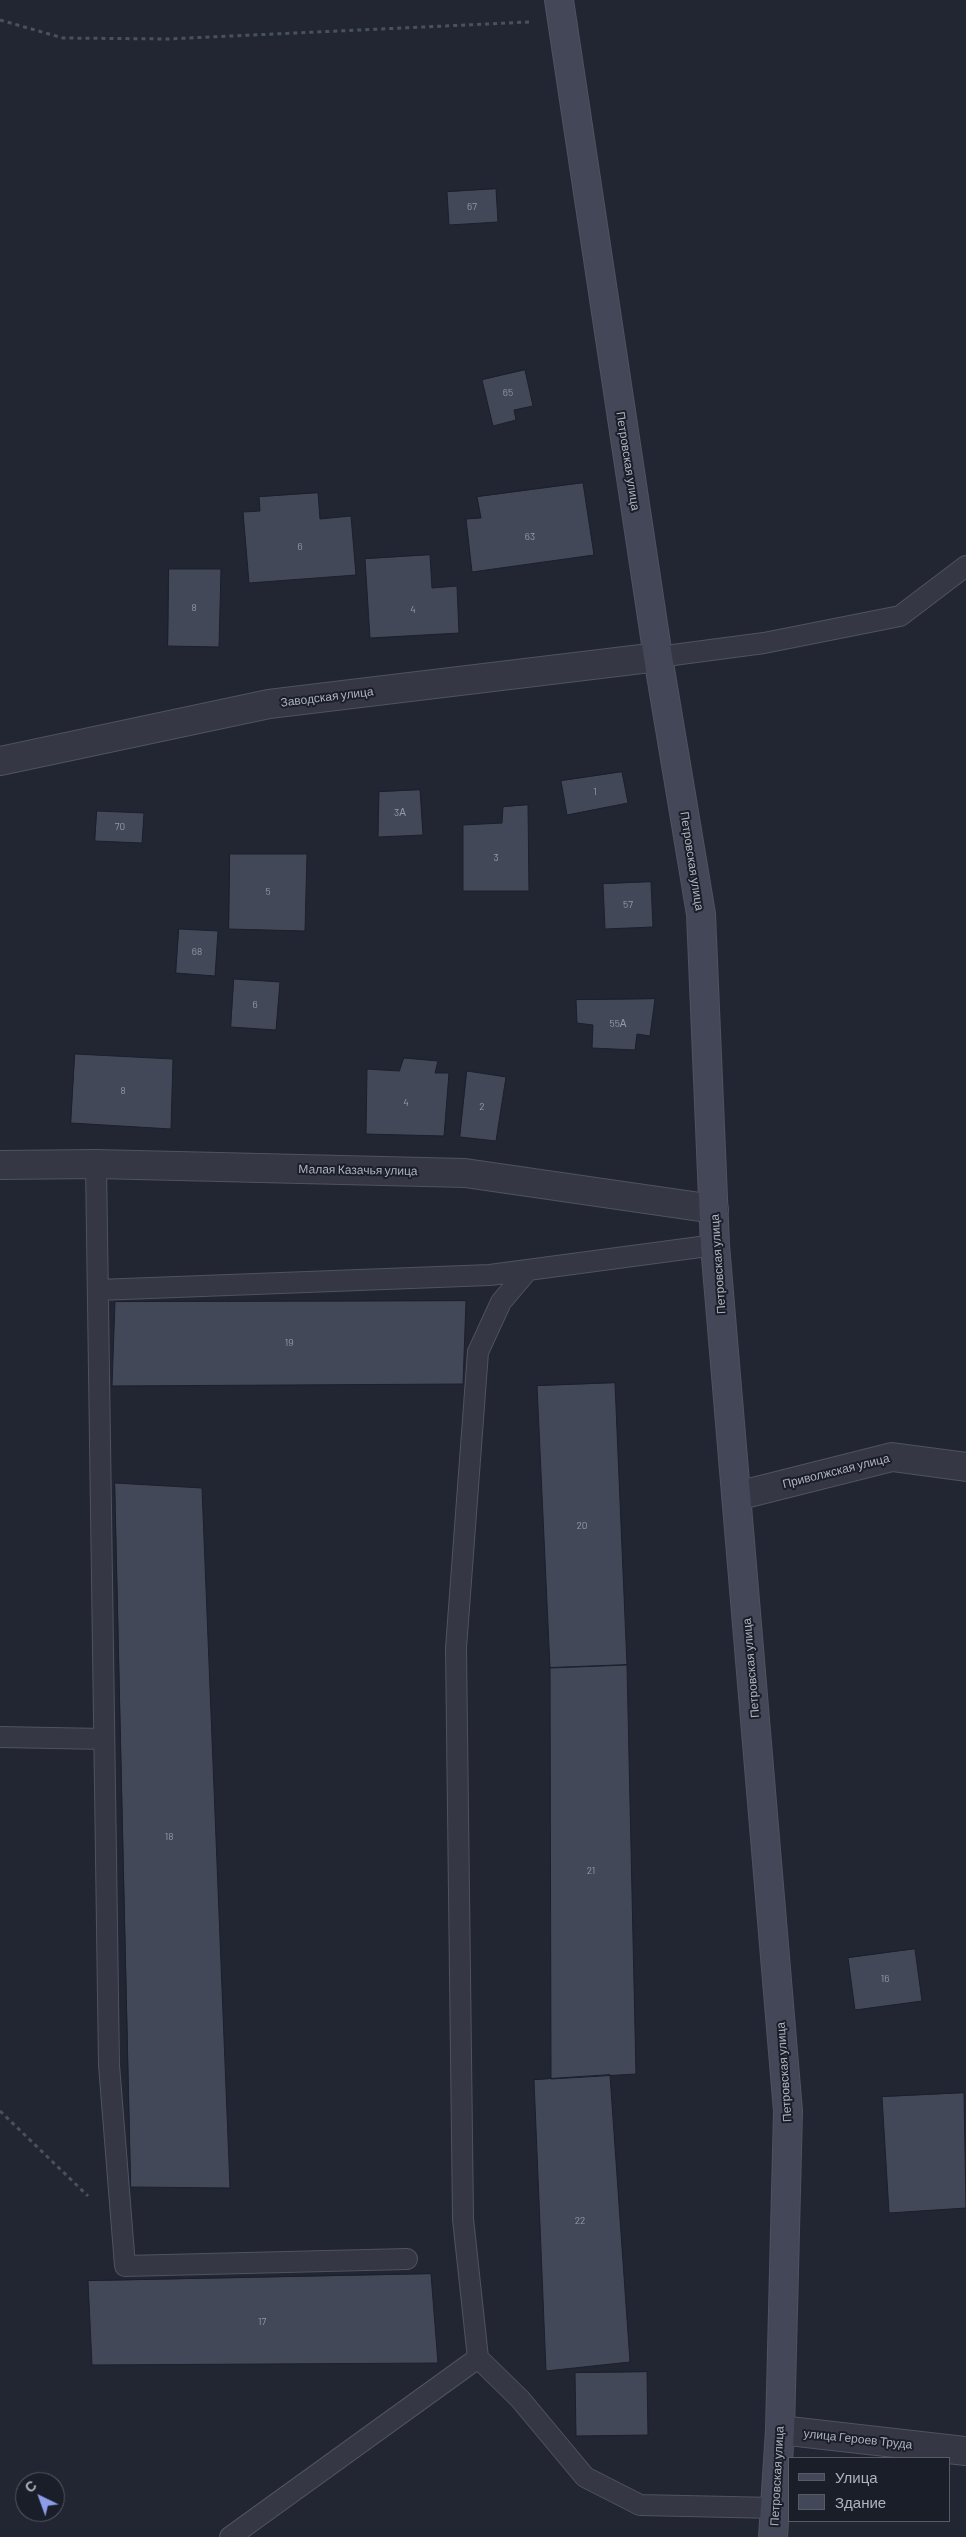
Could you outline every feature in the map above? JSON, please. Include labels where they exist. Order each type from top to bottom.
[{"type":"street","name":"Петровская улица","points":[[560,10],[658,657],[701,914],[715,1245],[788,2111],[780,2430],[773,2537]]},
{"type":"street","name":"Заводская улица","points":[[0,761],[268,704],[658,657]]},
{"type":"street","name":"Малая Казачья улица","points":[[0,1165],[96,1164],[466,1173],[714,1209]]},
{"type":"street","name":"Приволжская улица","points":[[736,1496],[892,1457],[966,1466]]},
{"type":"street","name":"улица Героев Труда","points":[[780,2430],[966,2451]]},
{"type":"lane","points":[[658,657],[764,643],[900,616],[966,566]]},
{"type":"lane","points":[[96,1164],[109,2065],[125,2266],[407,2259]]},
{"type":"lane","points":[[98,1290],[490,1275],[715,1245]]},
{"type":"lane","points":[[528,1270],[501,1302],[478,1352],[456,1648],[462,2219],[478,2358],[520,2399],[585,2477],[624,2497],[640,2505],[775,2508]]},
{"type":"lane","points":[[0,1737],[104,1740]]},
{"type":"lane","points":[[230,2537],[478,2358]]},
{"type":"path","points":[[0,20],[63,38],[168,40],[560,10]]},
{"type":"path","points":[[0,2111],[122,2228]]},
{"type":"building","points":[[496,189],[498,222],[449,225],[447,192]]},
{"type":"building","points":[[525,370],[533,406],[514,410],[516,420],[493,426],[482,380]]},
{"type":"building","points":[[583,483],[594,555],[472,572],[466,519],[481,518],[477,497]]},
{"type":"building","points":[[318,493],[320,519],[351,516],[356,575],[249,583],[243,512],[260,511],[259,497]]},
{"type":"building","points":[[430,555],[432,588],[457,586],[459,633],[370,638],[365,559]]},
{"type":"building","points":[[169,569],[221,569],[219,647],[168,646]]},
{"type":"building","points":[[622,772],[628,803],[567,815],[561,781]]},
{"type":"building","points":[[420,790],[423,835],[378,837],[379,792]]},
{"type":"building","points":[[528,805],[529,891],[463,891],[463,825],[502,823],[503,807]]},
{"type":"building","points":[[97,811],[144,813],[142,843],[95,841]]},
{"type":"building","points":[[230,854],[307,854],[305,931],[229,929]]},
{"type":"building","points":[[651,882],[653,927],[605,929],[603,884]]},
{"type":"building","points":[[179,929],[218,931],[215,976],[176,973]]},
{"type":"building","points":[[234,979],[280,982],[276,1030],[231,1027]]},
{"type":"building","points":[[655,999],[650,1036],[637,1034],[635,1050],[592,1048],[593,1025],[577,1023],[576,1000]]},
{"type":"building","points":[[75,1054],[173,1059],[171,1129],[71,1123]]},
{"type":"building","points":[[404,1058],[438,1061],[435,1073],[449,1073],[444,1136],[366,1134],[367,1069],[399,1071]]},
{"type":"building","points":[[467,1071],[506,1077],[496,1141],[460,1137]]},
{"type":"building","points":[[466,1301],[463,1384],[112,1386],[115,1302]]},
{"type":"building","points":[[615,1383],[627,1665],[550,1668],[537,1386]]},
{"type":"building","points":[[115,1483],[202,1488],[230,2188],[131,2187]]},
{"type":"building","points":[[627,1665],[636,2074],[551,2079],[550,1668]]},
{"type":"building","points":[[915,1949],[922,2001],[855,2010],[848,1958]]},
{"type":"building","points":[[610,2075],[630,2362],[546,2371],[534,2080]]},
{"type":"building","points":[[964,2093],[966,2208],[889,2213],[882,2097]]},
{"type":"building","points":[[431,2274],[438,2363],[92,2365],[88,2281]]},
{"type":"building","points":[[647,2372],[648,2435],[576,2436],[575,2373]]}]
